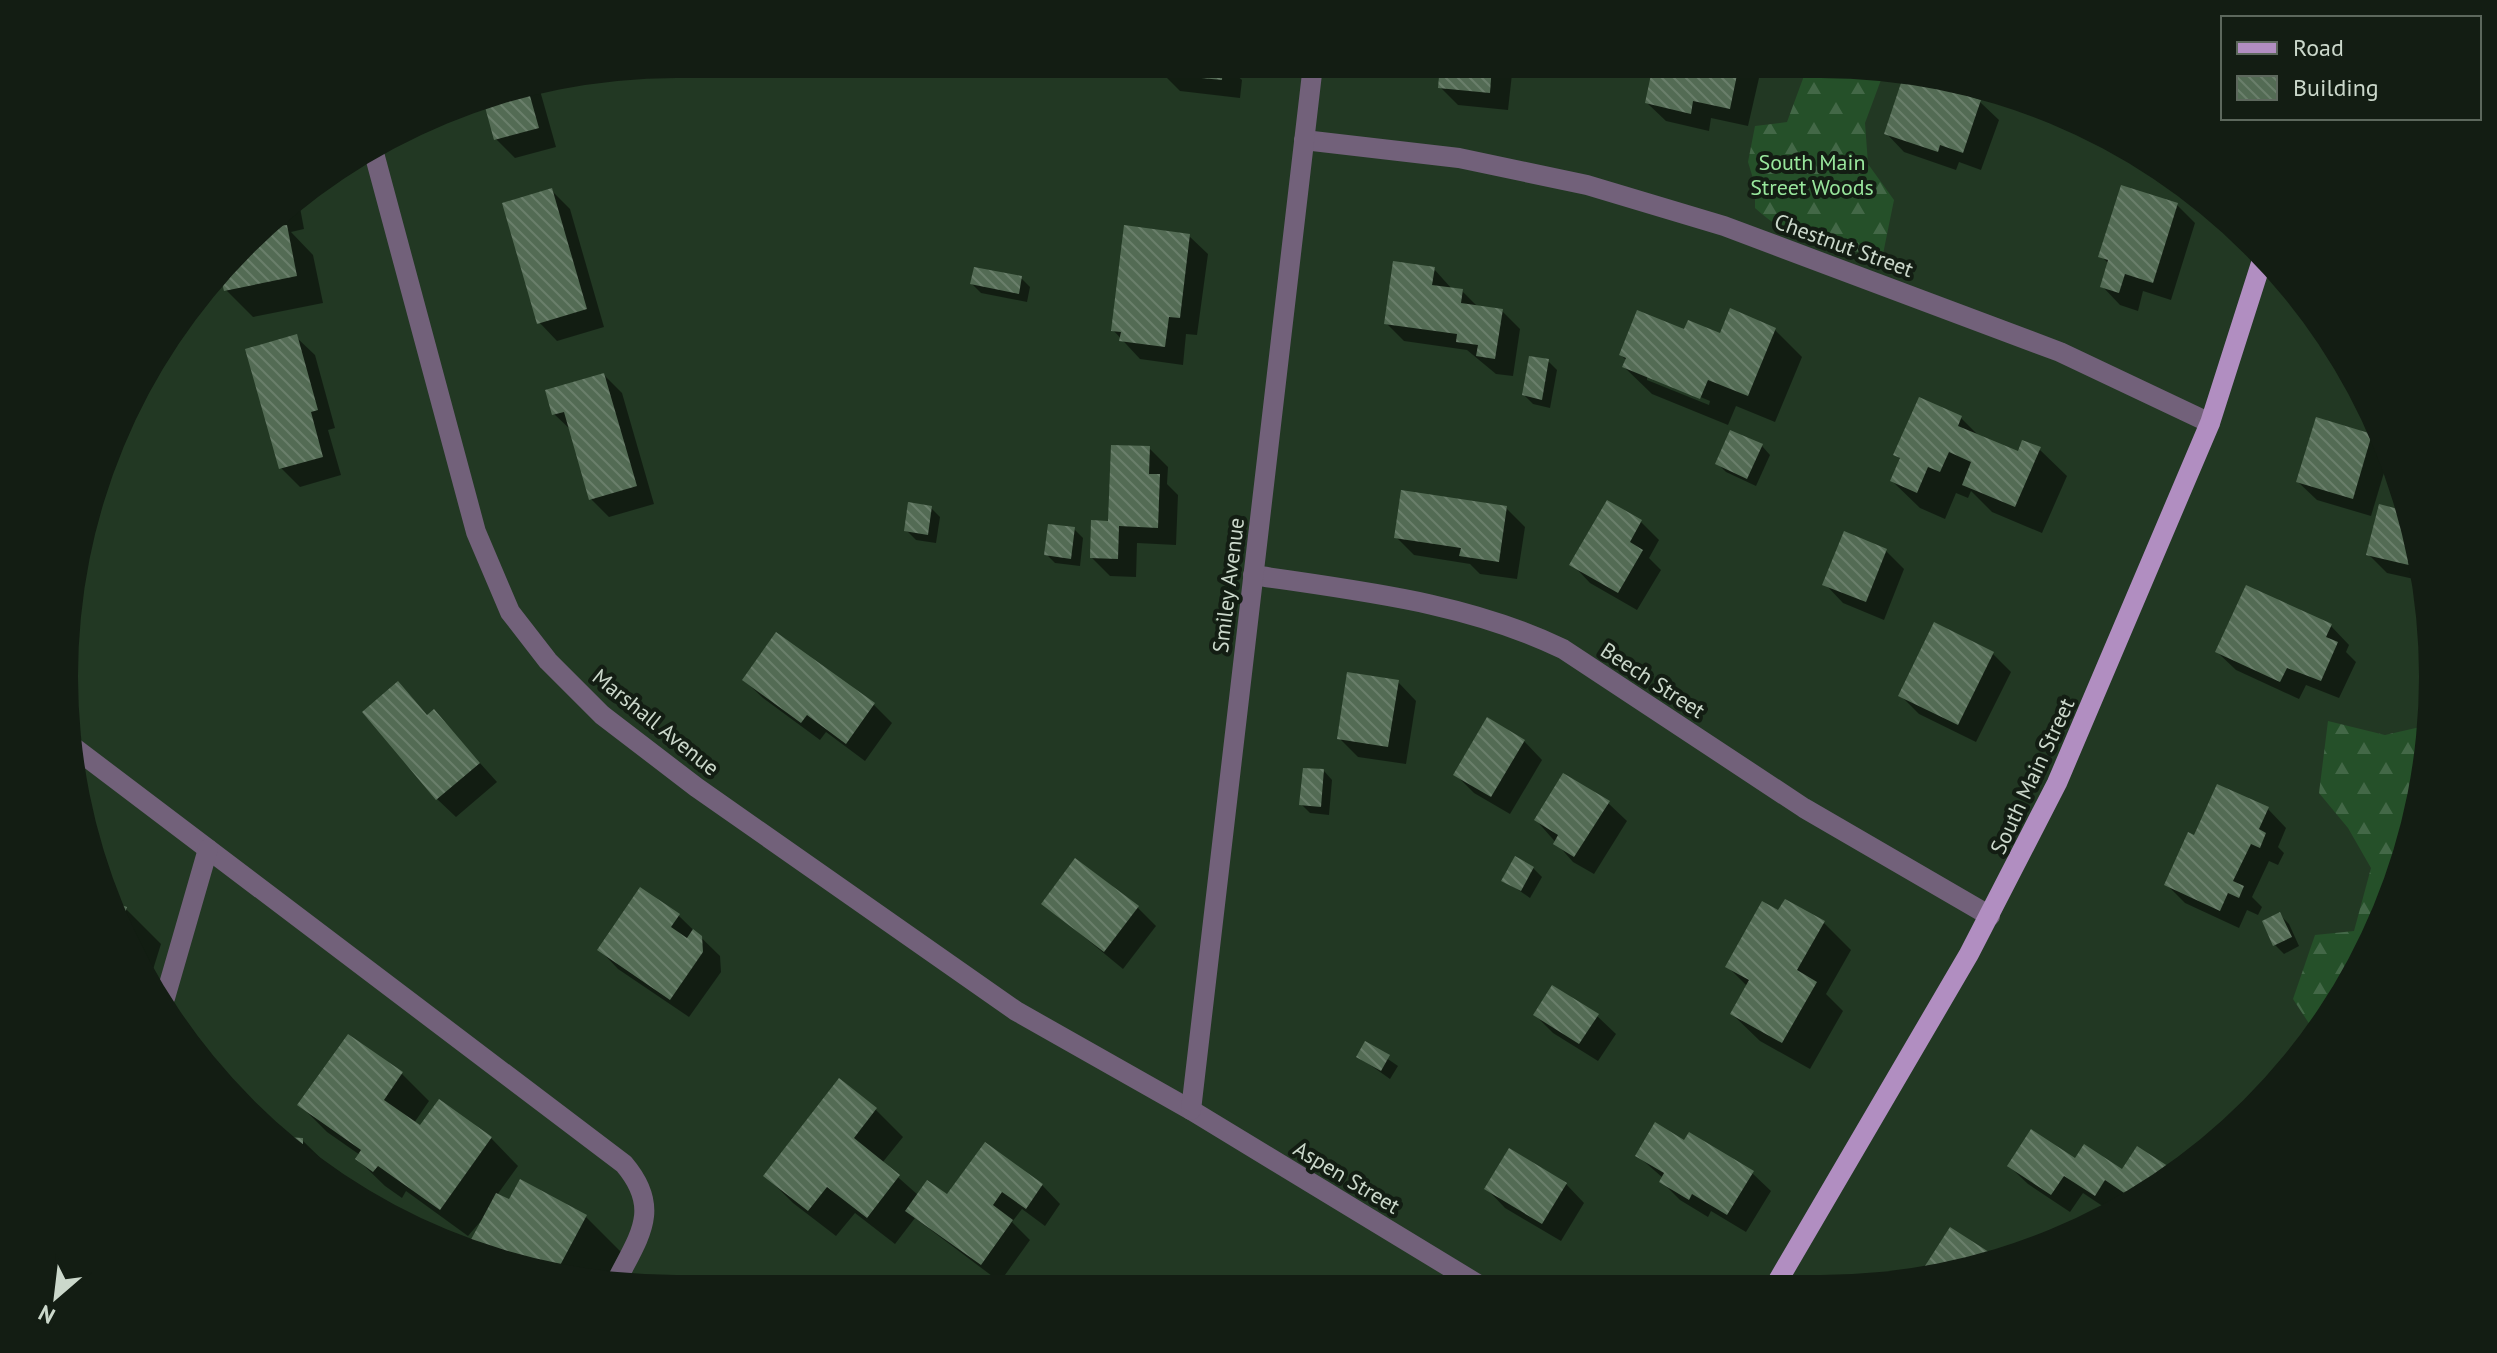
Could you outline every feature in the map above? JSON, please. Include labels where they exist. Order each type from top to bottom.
[{"type":"main road","name":"South Main Street","points":[[1781,1275],[1990,916],[2057,783],[2210,423],[2259,270]]},
{"type":"street","name":"Smiley Avenue","points":[[1191,1110],[1311,78]]},
{"type":"street","name":"Chestnut Street","points":[[1304,140],[1459,158],[1587,185],[1724,226],[2060,352],[2210,423]]},
{"type":"street","name":"Marshall Avenue","points":[[376,159],[476,532],[510,612],[548,661],[602,715],[696,787],[1016,1011],[1191,1110]]},
{"type":"street","name":"Beech Street","points":[[1253,575],[1404,597],[1523,630],[1563,649],[1804,808],[1990,916]]},
{"type":"street","points":[[83,754],[624,1164],[641,1184],[646,1206],[638,1237],[621,1272]]},
{"type":"street","points":[[167,990],[208,849]]},
{"type":"street","name":"Aspen Street","points":[[1191,1110],[1463,1275]]},
{"type":"green space","name":"South Main Street Woods","points":[[1803,78],[1881,81],[1865,123],[1868,164],[1894,200],[1883,254],[1814,243],[1785,230],[1755,208],[1755,185],[1748,162],[1755,126],[1787,122]]},
{"type":"green space","points":[[2328,721],[2385,735],[2417,728],[2399,831],[2387,869],[2357,941],[2339,976],[2308,1022],[2293,999],[2315,935],[2354,931],[2371,868],[2348,828],[2319,793]]},
{"type":"building","points":[[1439,78],[1491,78],[1490,93],[1438,88]]},
{"type":"building","points":[[1650,78],[1736,78],[1730,109],[1693,101],[1691,114],[1645,103]]},
{"type":"building","points":[[1901,83],[1981,100],[1963,153],[1940,145],[1938,152],[1884,134]]},
{"type":"building","points":[[530,96],[539,128],[494,140],[486,109]]},
{"type":"building","points":[[2121,185],[2178,203],[2153,283],[2125,274],[2119,293],[2100,287],[2108,260],[2098,257]]},
{"type":"building","points":[[552,188],[587,309],[537,324],[502,203]]},
{"type":"building","points":[[287,225],[297,276],[224,291],[223,287],[253,253]]},
{"type":"building","points":[[1124,225],[1190,234],[1180,318],[1169,317],[1165,347],[1119,341],[1121,332],[1111,331]]},
{"type":"building","points":[[1393,261],[1435,267],[1432,285],[1463,289],[1461,303],[1503,309],[1495,359],[1476,356],[1478,345],[1456,342],[1457,334],[1384,324]]},
{"type":"building","points":[[974,267],[1022,276],[1019,294],[970,284]]},
{"type":"building","points":[[1730,308],[1776,328],[1748,396],[1708,380],[1700,399],[1622,367],[1626,358],[1619,355],[1637,310],[1684,329],[1688,320],[1720,333]]},
{"type":"building","points":[[297,334],[318,410],[311,412],[323,457],[279,469],[245,349]]},
{"type":"building","points":[[1529,356],[1549,359],[1542,400],[1522,395]]},
{"type":"building","points":[[604,373],[637,486],[589,500],[564,412],[552,415],[545,390]]},
{"type":"building","points":[[1919,397],[1962,416],[1958,426],[2018,451],[2022,440],[2041,447],[2015,507],[1962,485],[1971,462],[1949,452],[1940,472],[1928,467],[1917,493],[1890,481],[1900,458],[1893,455]]},
{"type":"building","points":[[2316,417],[2366,432],[2370,441],[2353,499],[2296,482]]},
{"type":"building","points":[[1730,430],[1763,444],[1747,479],[1715,464]]},
{"type":"building","points":[[1111,445],[1150,446],[1149,474],[1160,474],[1158,528],[1119,526],[1118,559],[1090,558],[1091,520],[1108,521]]},
{"type":"building","points":[[1401,490],[1507,506],[1499,562],[1459,556],[1461,548],[1394,538]]},
{"type":"building","points":[[1607,500],[1642,520],[1630,542],[1643,550],[1618,593],[1569,565]]},
{"type":"building","points":[[908,502],[932,506],[928,535],[904,531]]},
{"type":"building","points":[[2379,504],[2395,508],[2408,565],[2366,555]]},
{"type":"building","points":[[1048,524],[1075,527],[1071,559],[1044,555]]},
{"type":"building","points":[[1844,531],[1887,549],[1866,602],[1822,585]]},
{"type":"building","points":[[2246,585],[2332,624],[2326,637],[2338,642],[2321,681],[2287,668],[2280,682],[2215,652]]},
{"type":"building","points":[[1934,622],[1994,652],[1958,725],[1898,696]]},
{"type":"building","points":[[776,632],[875,703],[846,744],[807,715],[801,723],[742,680]]},
{"type":"building","points":[[1347,672],[1399,680],[1388,747],[1337,739]]},
{"type":"building","points":[[398,681],[427,715],[434,709],[480,763],[436,800],[362,712]]},
{"type":"building","points":[[1487,717],[1525,740],[1491,797],[1453,775]]},
{"type":"building","points":[[1303,768],[1324,769],[1321,807],[1299,805]]},
{"type":"building","points":[[1563,773],[1610,801],[1574,857],[1553,844],[1558,835],[1534,820]]},
{"type":"building","points":[[2217,784],[2269,807],[2259,829],[2266,833],[2260,848],[2251,844],[2233,881],[2244,886],[2239,898],[2228,893],[2220,911],[2164,885],[2188,832],[2194,835]]},
{"type":"building","points":[[1515,856],[1534,867],[1521,891],[1501,881]]},
{"type":"building","points":[[1075,858],[1139,906],[1104,952],[1041,904]]},
{"type":"building","points":[[640,887],[680,914],[671,927],[687,938],[693,929],[702,936],[703,952],[670,1000],[597,950]]},
{"type":"building","points":[[1785,899],[1825,921],[1797,970],[1817,982],[1782,1043],[1730,1014],[1749,980],[1725,967],[1762,901],[1778,910]]},
{"type":"building","points":[[2280,912],[2292,937],[2273,946],[2262,921]]},
{"type":"building","points":[[1552,985],[1599,1014],[1579,1044],[1533,1015]]},
{"type":"building","points":[[348,1034],[403,1072],[384,1100],[420,1125],[439,1099],[492,1137],[440,1210],[378,1166],[373,1172],[355,1159],[361,1150],[297,1105]]},
{"type":"building","points":[[1365,1041],[1390,1055],[1381,1071],[1356,1057]]},
{"type":"building","points":[[839,1078],[877,1108],[854,1138],[900,1175],[867,1218],[827,1187],[808,1211],[763,1176]]},
{"type":"building","points":[[1655,1122],[1684,1140],[1689,1132],[1754,1171],[1727,1215],[1692,1194],[1689,1200],[1659,1182],[1664,1173],[1635,1156]]},
{"type":"building","points":[[2031,1129],[2075,1158],[2084,1144],[2122,1169],[2137,1146],[2166,1165],[2124,1193],[2105,1180],[2095,1196],[2064,1176],[2051,1195],[2007,1166]]},
{"type":"building","points":[[985,1142],[1043,1184],[1026,1209],[1002,1192],[993,1205],[1013,1220],[981,1265],[905,1211],[927,1180],[947,1194]]},
{"type":"building","points":[[1509,1148],[1567,1183],[1542,1224],[1484,1189]]},
{"type":"building","points":[[520,1179],[587,1215],[561,1263],[522,1255],[472,1238],[496,1193],[509,1199]]},
{"type":"building","points":[[1950,1227],[1987,1251],[1975,1255],[1926,1265]]}]
